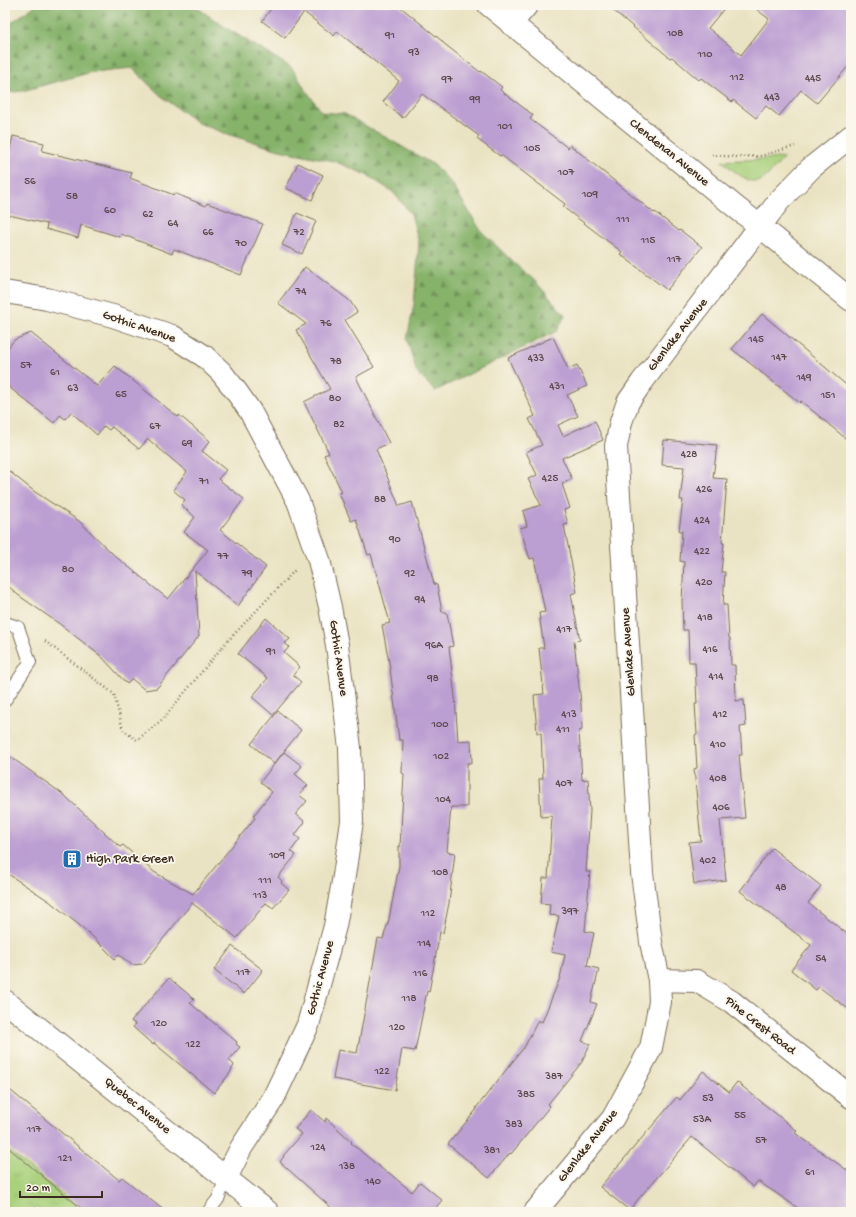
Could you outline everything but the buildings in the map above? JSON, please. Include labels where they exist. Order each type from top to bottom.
[{"type":"street","name":"Clendenan Avenue","points":[[489,5],[851,300]]},
{"type":"street","points":[[512,24],[527,5]]},
{"type":"street","name":"Glenlake Avenue","points":[[535,1212],[613,1118],[651,1048],[660,1002],[659,980],[651,942],[642,873],[616,446],[620,422],[628,402],[642,382],[779,201],[811,168],[851,136]]},
{"type":"street","name":"Gothic Avenue","points":[[5,292],[47,299],[113,316],[172,336],[204,356],[236,391],[253,418],[298,501],[319,560],[337,646],[350,748],[352,821],[344,876],[335,926],[308,1025],[273,1099],[241,1148],[226,1178]]},
{"type":"street","name":"Pine Crest Road","points":[[659,980],[697,981],[732,1002],[851,1098]]},
{"type":"street","name":"Quebec Avenue","points":[[5,1001],[268,1212]]},
{"type":"lane","points":[[5,623],[18,627],[30,662],[5,700]]},
{"type":"lane","points":[[208,1212],[218,1199],[226,1178]]},
{"type":"path","points":[[705,154],[738,157],[761,156],[798,146]]},
{"type":"path","points":[[41,638],[114,694],[123,730],[137,740],[163,719],[223,646],[299,565]]},
{"type":"path","points":[[34,1212],[36,1210],[38,1212]]},
{"type":"green space","points":[[36,5],[193,5],[228,29],[292,68],[322,112],[345,114],[434,165],[452,184],[481,231],[534,280],[565,315],[557,331],[435,391],[417,373],[407,339],[414,305],[419,243],[411,214],[393,192],[367,175],[334,161],[279,150],[227,134],[198,123],[160,95],[132,68],[92,72],[22,91],[5,93],[5,27]]},
{"type":"green space","points":[[784,158],[767,176],[762,180],[757,181],[746,179],[722,161]]},
{"type":"green space","points":[[5,1148],[75,1205],[72,1212],[42,1212],[36,1207],[31,1212],[5,1212]]},
{"type":"place","name":"High Park Green","points":[[72,859]]}]
